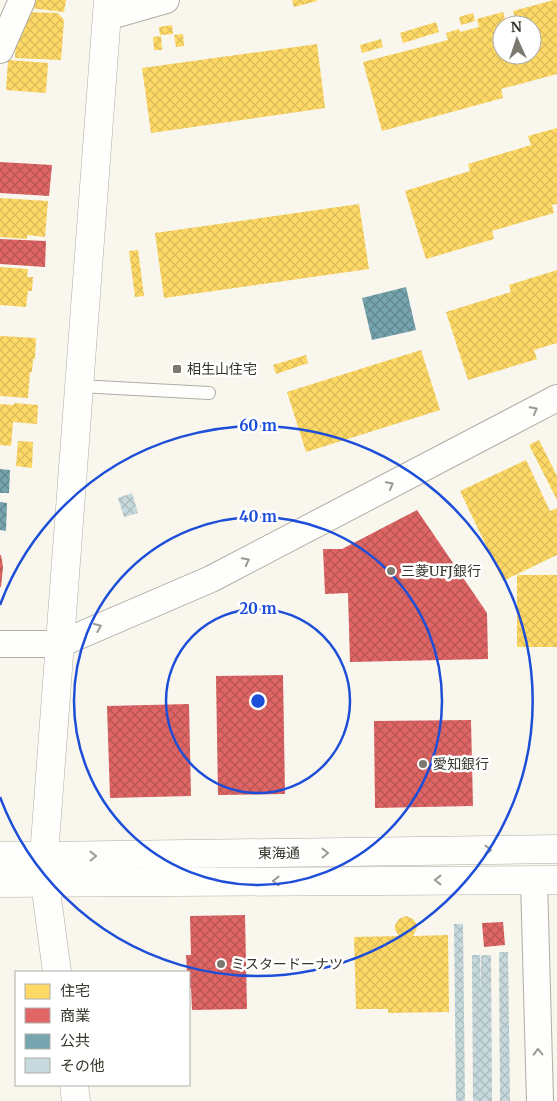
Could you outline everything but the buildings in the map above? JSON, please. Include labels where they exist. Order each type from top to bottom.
[{"type":"main road","points":[[57,971],[45,870],[60,644],[108,8]]},
{"type":"main road","name":"東海通","points":[[0,883],[45,870],[557,850]]},
{"type":"main road","name":"東海通","points":[[0,856],[45,870],[545,880]]},
{"type":"main road","points":[[74,1086],[76,1101]]},
{"type":"street","points":[[0,50],[22,0]]},
{"type":"street","points":[[108,8],[166,0]]},
{"type":"street","points":[[0,644],[60,644],[211,579],[557,398]]},
{"type":"street","points":[[540,1101],[545,880]]},
{"type":"lane","points":[[79,386],[209,393]]},
{"type":"place","name":"相生山住宅","points":[[177,369]]},
{"type":"place","name":"三菱UFJ銀行","points":[[391,571]]},
{"type":"place","name":"愛知銀行","points":[[423,764]]},
{"type":"place","name":"ミスタードーナツ","points":[[221,964]]}]
